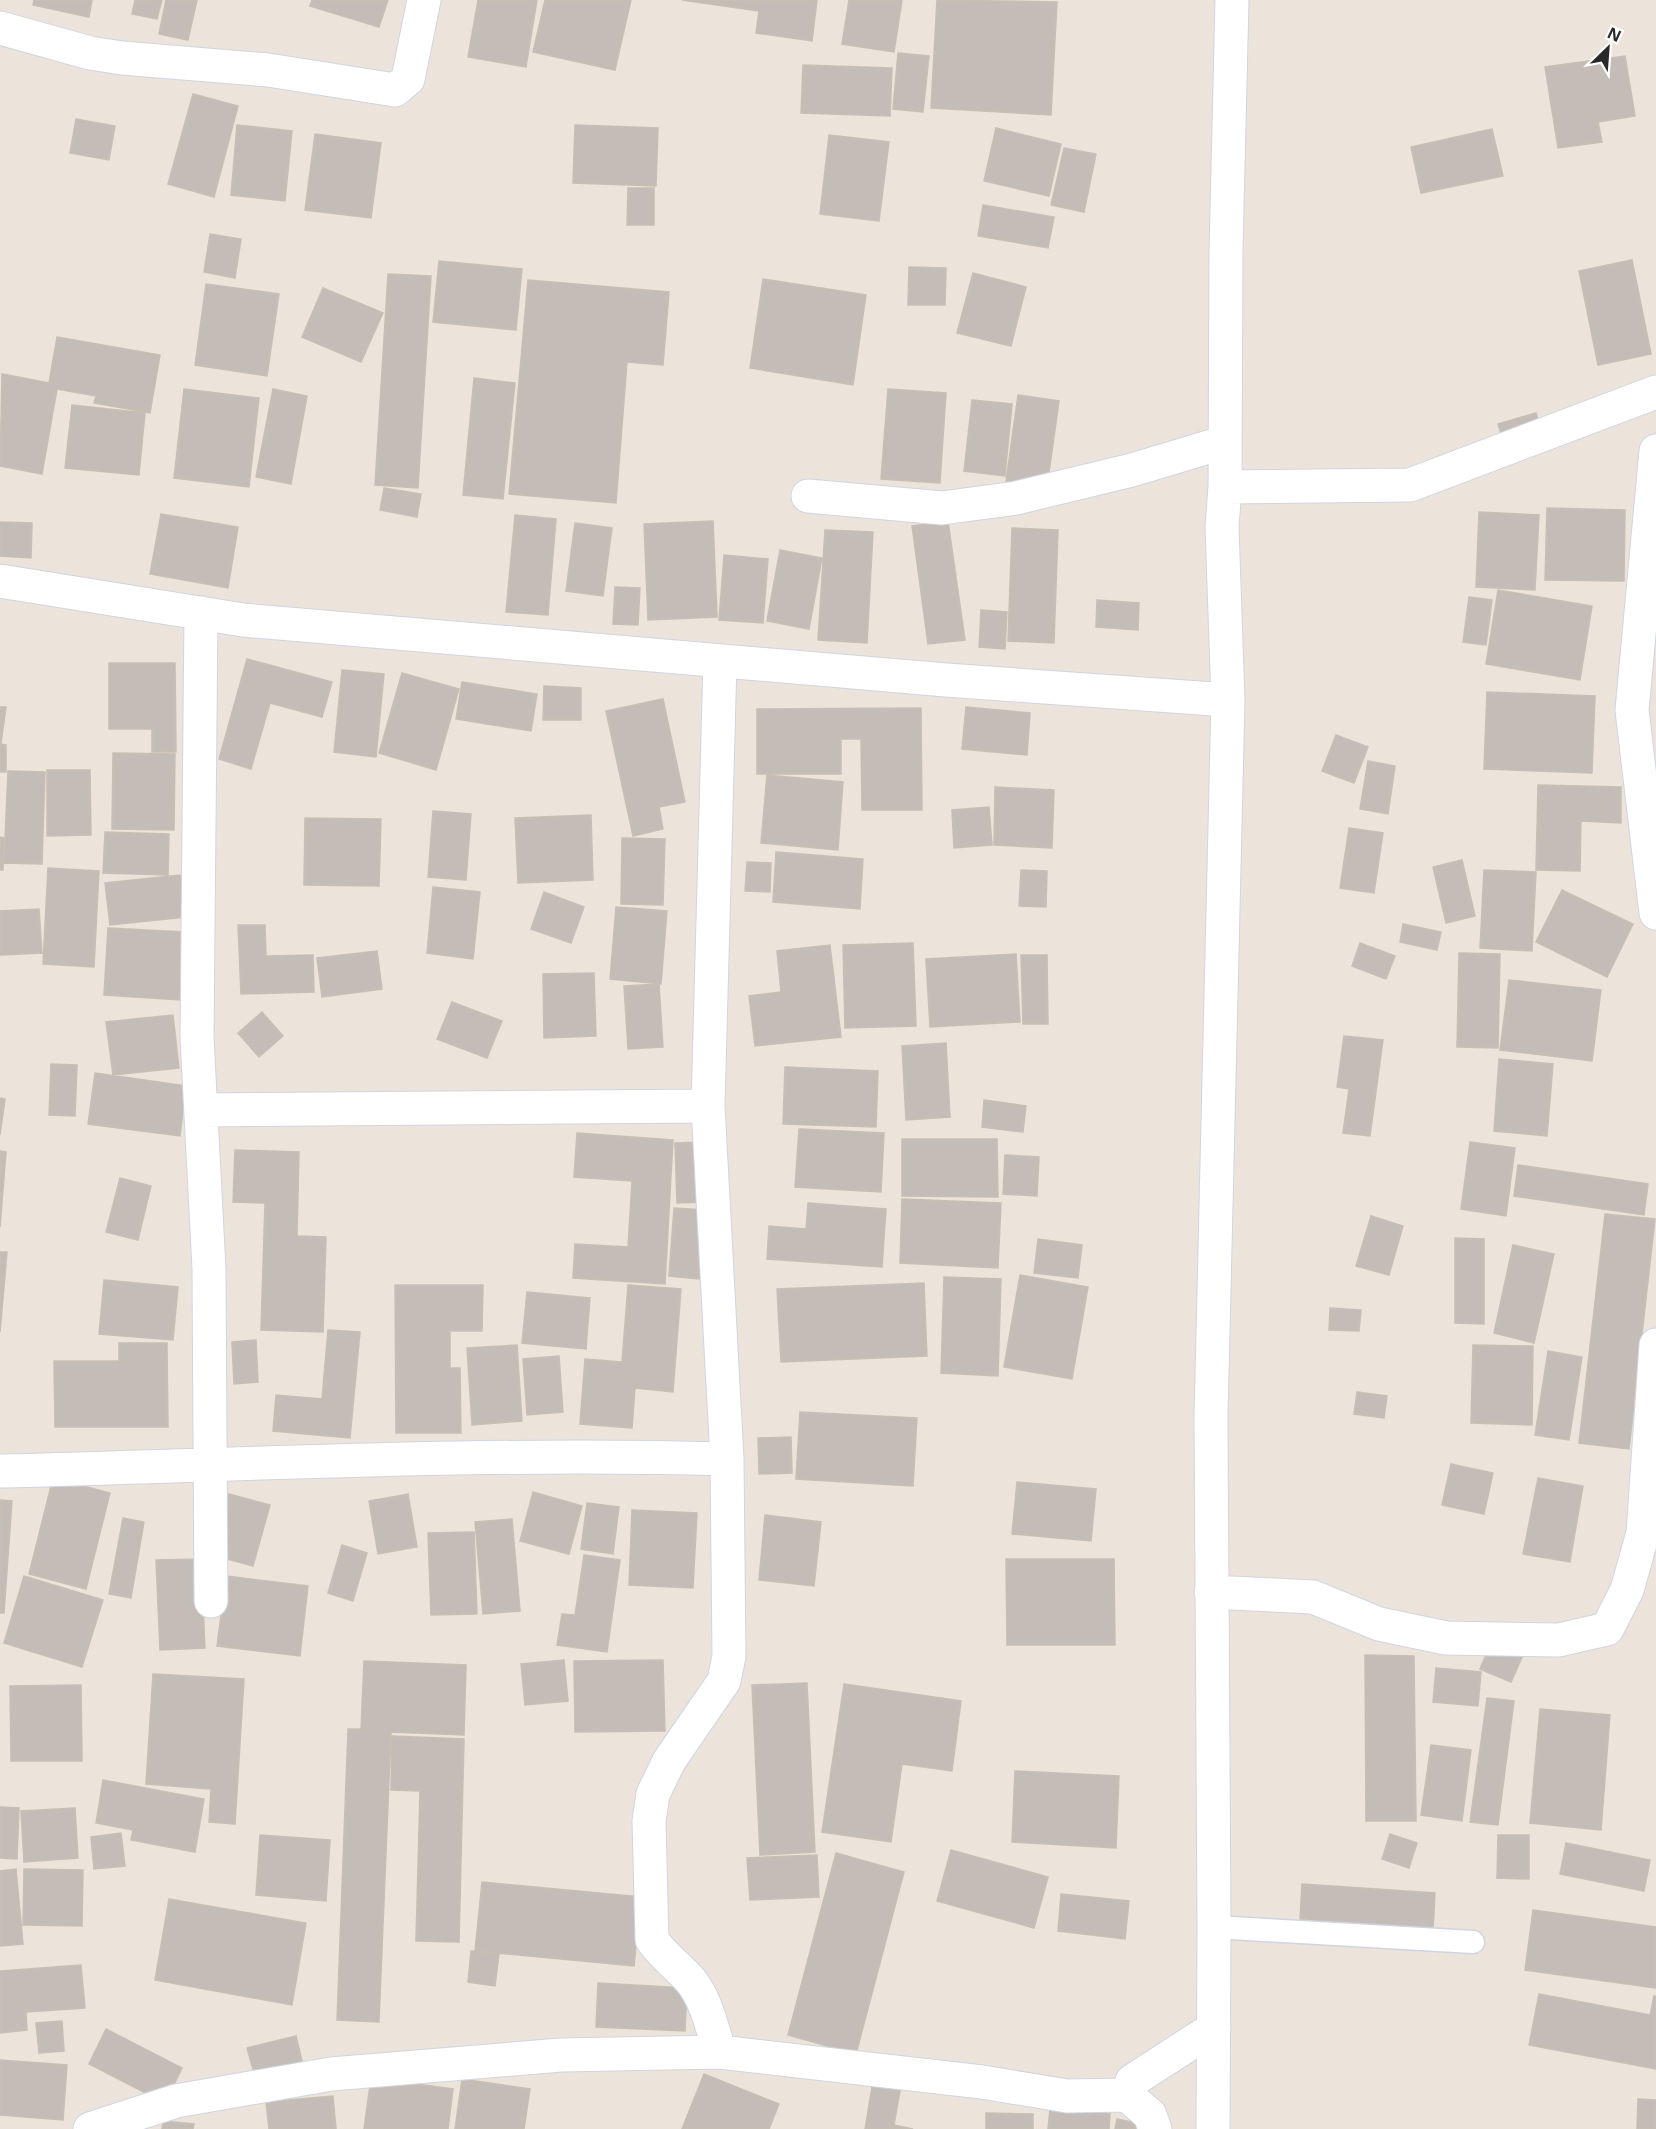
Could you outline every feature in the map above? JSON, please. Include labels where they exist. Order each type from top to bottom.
[{"type":"street","points":[[0,28],[90,52],[122,58],[268,70],[395,90],[408,79],[424,0]]},
{"type":"street","points":[[1213,2129],[1211,1405],[1228,700],[1222,527],[1225,487],[1226,251],[1232,0]]},
{"type":"street","points":[[1225,487],[1410,486],[1656,392]]},
{"type":"street","points":[[808,496],[942,508],[1027,495],[1132,470],[1225,442]]},
{"type":"street","points":[[1656,451],[1632,710],[1656,912]]},
{"type":"street","points":[[0,581],[243,620],[946,680],[1228,700]]},
{"type":"street","points":[[201,613],[197,1038],[209,1269],[211,1601]]},
{"type":"street","points":[[720,661],[708,1107],[727,1459],[729,1656],[724,1681],[669,1761],[653,1794],[649,1821],[652,1940],[660,1952],[691,1982],[703,1999],[720,2052]]},
{"type":"street","points":[[201,1110],[708,1107]]},
{"type":"street","points":[[1211,1592],[1312,1597],[1379,1624],[1446,1638],[1559,1640],[1607,1629],[1627,1590],[1643,1533],[1656,1345]]},
{"type":"street","points":[[0,1472],[485,1459],[654,1457],[727,1459]]},
{"type":"street","points":[[1127,2095],[1132,2080],[1214,2028]]},
{"type":"street","points":[[90,2129],[176,2101],[330,2074],[561,2055],[720,2052],[982,2082],[1067,2096],[1127,2095],[1150,2115],[1155,2129]]},
{"type":"lane","points":[[1214,1927],[1473,1942]]},
{"type":"building","points":[[34,0],[92,0],[89,17],[33,5]]},
{"type":"building","points":[[135,0],[162,0],[157,19],[132,14]]},
{"type":"building","points":[[166,0],[197,0],[188,40],[159,34]]},
{"type":"building","points":[[312,0],[388,0],[379,27],[310,6]]},
{"type":"building","points":[[478,0],[537,0],[526,67],[468,57]]},
{"type":"building","points":[[545,0],[631,0],[615,70],[533,52]]},
{"type":"building","points":[[682,0],[817,0],[812,41],[756,33],[759,11]]},
{"type":"building","points":[[849,0],[902,0],[894,52],[842,44]]},
{"type":"building","points":[[937,0],[1057,2],[1051,115],[931,108]]},
{"type":"building","points":[[898,53],[929,56],[923,112],[893,109]]},
{"type":"building","points":[[1625,56],[1635,116],[1598,122],[1602,142],[1558,148],[1545,67]]},
{"type":"building","points":[[803,65],[892,68],[890,116],[801,113]]},
{"type":"building","points":[[193,94],[238,106],[214,197],[168,184]]},
{"type":"building","points":[[76,119],[115,126],[109,160],[70,153]]},
{"type":"building","points":[[237,125],[292,131],[285,201],[231,195]]},
{"type":"building","points":[[575,125],[658,128],[656,186],[573,183]]},
{"type":"building","points":[[996,128],[1061,144],[1049,196],[984,181]]},
{"type":"building","points":[[1492,129],[1503,176],[1421,193],[1411,147]]},
{"type":"building","points":[[315,134],[381,143],[371,218],[305,210]]},
{"type":"building","points":[[829,135],[889,142],[879,221],[820,214]]},
{"type":"building","points":[[1064,148],[1096,154],[1084,212],[1051,205]]},
{"type":"building","points":[[628,188],[654,188],[654,225],[627,225]]},
{"type":"building","points":[[983,205],[1054,217],[1048,248],[978,236]]},
{"type":"building","points":[[210,234],[241,239],[235,278],[204,272]]},
{"type":"building","points":[[1632,260],[1651,354],[1598,365],[1579,271]]},
{"type":"building","points":[[439,261],[522,269],[516,330],[433,322]]},
{"type":"building","points":[[909,267],[946,268],[945,305],[908,305]]},
{"type":"building","points":[[973,273],[1026,287],[1011,346],[957,333]]},
{"type":"building","points":[[388,274],[431,276],[418,488],[375,485]]},
{"type":"building","points":[[763,279],[866,295],[853,385],[750,368]]},
{"type":"building","points":[[528,280],[669,292],[663,365],[627,362],[616,503],[509,494]]},
{"type":"building","points":[[206,284],[279,294],[267,376],[195,365]]},
{"type":"building","points":[[323,288],[383,313],[361,362],[302,337]]},
{"type":"building","points":[[57,337],[160,355],[150,413],[94,403],[96,396],[57,389],[42,474],[0,466],[2,374],[49,383]]},
{"type":"building","points":[[474,378],[515,383],[503,499],[463,495]]},
{"type":"building","points":[[184,389],[259,398],[249,487],[174,478]]},
{"type":"building","points":[[273,389],[307,396],[291,484],[256,477]]},
{"type":"building","points":[[888,389],[946,393],[940,483],[881,479]]},
{"type":"building","points":[[1018,395],[1059,401],[1047,487],[1006,481]]},
{"type":"building","points":[[972,400],[1012,404],[1005,476],[964,471]]},
{"type":"building","points":[[72,405],[145,413],[139,475],[65,468]]},
{"type":"building","points":[[1536,413],[1542,432],[1504,443],[1498,424]]},
{"type":"building","points":[[384,488],[421,494],[417,517],[380,510]]},
{"type":"building","points":[[1547,508],[1625,510],[1624,581],[1545,580]]},
{"type":"building","points":[[1479,512],[1539,515],[1535,590],[1476,587]]},
{"type":"building","points":[[161,514],[238,527],[228,588],[150,574]]},
{"type":"building","points":[[515,515],[556,519],[548,615],[506,612]]},
{"type":"building","points":[[713,521],[717,617],[648,620],[644,524]]},
{"type":"building","points":[[948,521],[965,640],[928,644],[912,526]]},
{"type":"building","points":[[0,522],[32,523],[31,558],[0,556]]},
{"type":"building","points":[[575,523],[612,528],[603,596],[566,591]]},
{"type":"building","points":[[1012,528],[1058,530],[1054,643],[1008,641]]},
{"type":"building","points":[[825,530],[873,532],[867,643],[818,640]]},
{"type":"building","points":[[780,550],[822,558],[809,629],[767,621]]},
{"type":"building","points":[[724,555],[768,559],[763,623],[719,620]]},
{"type":"building","points":[[615,587],[640,588],[638,625],[613,624]]},
{"type":"building","points":[[1498,590],[1592,606],[1580,680],[1486,664]]},
{"type":"building","points":[[1469,597],[1492,600],[1486,645],[1463,642]]},
{"type":"building","points":[[1097,600],[1139,603],[1138,630],[1096,627]]},
{"type":"building","points":[[981,610],[1007,612],[1005,649],[979,647]]},
{"type":"building","points":[[247,659],[332,682],[322,717],[270,703],[251,769],[219,759]]},
{"type":"building","points":[[109,663],[175,663],[176,752],[152,752],[152,729],[109,729]]},
{"type":"building","points":[[342,670],[384,674],[376,757],[334,752]]},
{"type":"building","points":[[402,673],[459,689],[436,770],[379,753]]},
{"type":"building","points":[[462,682],[537,694],[531,731],[456,719]]},
{"type":"building","points":[[544,686],[581,688],[581,720],[543,720]]},
{"type":"building","points":[[1487,692],[1595,696],[1592,773],[1484,769]]},
{"type":"building","points":[[663,699],[685,802],[659,807],[663,829],[633,836],[606,711]]},
{"type":"building","points":[[0,707],[6,707],[1,743],[0,743]]},
{"type":"building","points":[[966,707],[1030,713],[1027,755],[962,749]]},
{"type":"building","points":[[921,708],[922,810],[862,810],[861,739],[841,739],[841,774],[757,774],[757,709]]},
{"type":"building","points":[[1336,735],[1368,747],[1354,783],[1322,771]]},
{"type":"building","points":[[0,744],[6,745],[6,772],[0,772]]},
{"type":"building","points":[[113,753],[175,754],[174,830],[112,829]]},
{"type":"building","points":[[1368,761],[1395,766],[1388,814],[1360,809]]},
{"type":"building","points":[[47,770],[90,770],[91,835],[47,836]]},
{"type":"building","points":[[8,771],[45,772],[42,864],[4,863]]},
{"type":"building","points":[[767,775],[843,782],[838,850],[761,843]]},
{"type":"building","points":[[1538,785],[1621,787],[1621,823],[1581,821],[1580,871],[1536,870]]},
{"type":"building","points":[[995,787],[1054,790],[1052,848],[994,845]]},
{"type":"building","points":[[989,807],[992,845],[954,848],[952,810]]},
{"type":"building","points":[[433,811],[471,814],[466,880],[428,877]]},
{"type":"building","points":[[591,815],[593,880],[518,883],[515,818]]},
{"type":"building","points":[[305,818],[381,819],[379,886],[304,885]]},
{"type":"building","points":[[1349,828],[1383,833],[1374,893],[1340,888]]},
{"type":"building","points":[[105,832],[169,834],[168,875],[103,873]]},
{"type":"building","points":[[0,837],[4,838],[3,870],[0,870]]},
{"type":"building","points":[[622,838],[665,839],[663,905],[621,904]]},
{"type":"building","points":[[776,852],[863,859],[860,909],[773,902]]},
{"type":"building","points":[[1462,860],[1475,916],[1446,923],[1433,867]]},
{"type":"building","points":[[747,862],[771,863],[770,892],[745,891]]},
{"type":"building","points":[[48,868],[99,871],[94,967],[43,964]]},
{"type":"building","points":[[1021,870],[1047,871],[1046,907],[1019,906]]},
{"type":"building","points":[[1484,870],[1536,872],[1532,951],[1480,948]]},
{"type":"building","points":[[180,875],[186,917],[110,925],[105,883]]},
{"type":"building","points":[[433,887],[480,892],[473,959],[427,953]]},
{"type":"building","points":[[1562,890],[1633,924],[1607,977],[1536,942]]},
{"type":"building","points":[[544,892],[584,907],[571,943],[531,929]]},
{"type":"building","points":[[616,907],[667,911],[661,984],[610,979]]},
{"type":"building","points":[[39,909],[42,953],[0,955],[0,911]]},
{"type":"building","points":[[1403,924],[1441,932],[1437,950],[1400,942]]},
{"type":"building","points":[[238,925],[265,925],[266,956],[313,955],[314,992],[241,994]]},
{"type":"building","points":[[108,928],[185,932],[181,1000],[104,995]]},
{"type":"building","points":[[913,943],[916,1026],[845,1028],[843,945]]},
{"type":"building","points":[[1360,943],[1395,956],[1386,979],[1352,966]]},
{"type":"building","points":[[830,945],[841,1037],[755,1046],[749,996],[781,992],[777,951]]},
{"type":"building","points":[[377,951],[382,989],[322,997],[317,958]]},
{"type":"building","points":[[1459,953],[1500,954],[1498,1048],[1457,1047]]},
{"type":"building","points":[[1016,954],[1020,1022],[930,1027],[926,959]]},
{"type":"building","points":[[1021,955],[1047,955],[1048,1024],[1023,1024]]},
{"type":"building","points":[[594,973],[596,1036],[544,1038],[543,974]]},
{"type":"building","points":[[1509,980],[1601,990],[1592,1061],[1500,1050]]},
{"type":"building","points":[[659,984],[663,1047],[628,1049],[624,986]]},
{"type":"building","points":[[452,1002],[502,1021],[487,1058],[437,1039]]},
{"type":"building","points":[[262,1012],[283,1036],[259,1057],[238,1033]]},
{"type":"building","points":[[173,1015],[179,1068],[113,1075],[106,1022]]},
{"type":"building","points":[[1344,1036],[1383,1040],[1370,1136],[1343,1133],[1349,1089],[1337,1087]]},
{"type":"building","points":[[946,1043],[950,1117],[906,1120],[902,1046]]},
{"type":"building","points":[[1499,1059],[1553,1064],[1547,1136],[1494,1131]]},
{"type":"building","points":[[51,1064],[77,1065],[75,1116],[49,1115]]},
{"type":"building","points":[[785,1067],[878,1071],[876,1127],[783,1124]]},
{"type":"building","points":[[95,1073],[186,1086],[180,1136],[88,1124]]},
{"type":"building","points":[[0,1098],[5,1099],[0,1135]]},
{"type":"building","points":[[984,1100],[1026,1106],[1023,1132],[982,1127]]},
{"type":"building","points":[[799,1129],[884,1133],[881,1192],[795,1187]]},
{"type":"building","points":[[577,1133],[673,1140],[665,1284],[573,1278],[575,1244],[628,1247],[632,1181],[574,1177]]},
{"type":"building","points":[[902,1139],[997,1139],[998,1197],[902,1196]]},
{"type":"building","points":[[702,1142],[705,1202],[677,1203],[675,1143]]},
{"type":"building","points":[[1470,1142],[1515,1148],[1506,1216],[1461,1209]]},
{"type":"building","points":[[235,1150],[299,1152],[297,1236],[326,1237],[323,1332],[261,1330],[265,1203],[233,1202]]},
{"type":"building","points":[[0,1151],[6,1152],[0,1227]]},
{"type":"building","points":[[1005,1155],[1039,1157],[1037,1196],[1003,1194]]},
{"type":"building","points":[[1518,1165],[1648,1184],[1644,1215],[1514,1196]]},
{"type":"building","points":[[120,1178],[151,1186],[138,1240],[106,1232]]},
{"type":"building","points":[[902,1199],[1001,1203],[998,1268],[900,1263]]},
{"type":"building","points":[[808,1203],[886,1209],[882,1267],[767,1259],[769,1226],[806,1229]]},
{"type":"building","points":[[674,1208],[705,1210],[699,1279],[669,1276]]},
{"type":"building","points":[[1605,1214],[1655,1219],[1629,1449],[1579,1443]]},
{"type":"building","points":[[1371,1216],[1403,1226],[1389,1275],[1356,1266]]},
{"type":"building","points":[[1455,1238],[1484,1239],[1484,1324],[1455,1323]]},
{"type":"building","points":[[1038,1239],[1082,1245],[1078,1278],[1034,1273]]},
{"type":"building","points":[[1513,1245],[1554,1254],[1534,1343],[1494,1333]]},
{"type":"building","points":[[0,1252],[7,1252],[0,1332]]},
{"type":"building","points":[[1020,1275],[1088,1287],[1072,1379],[1004,1367]]},
{"type":"building","points":[[944,1277],[1001,1279],[998,1376],[941,1373]]},
{"type":"building","points":[[104,1280],[178,1287],[173,1340],[99,1334]]},
{"type":"building","points":[[924,1283],[927,1356],[781,1362],[777,1289]]},
{"type":"building","points":[[395,1285],[483,1285],[482,1331],[450,1331],[450,1368],[460,1368],[461,1433],[396,1433]]},
{"type":"building","points":[[628,1285],[681,1289],[673,1392],[635,1388],[632,1428],[580,1424],[585,1359],[622,1362]]},
{"type":"building","points":[[527,1292],[590,1298],[586,1349],[522,1343]]},
{"type":"building","points":[[1330,1308],[1361,1310],[1359,1331],[1329,1330]]},
{"type":"building","points":[[328,1330],[360,1332],[350,1438],[273,1431],[276,1395],[322,1399]]},
{"type":"building","points":[[256,1340],[258,1382],[234,1384],[232,1342]]},
{"type":"building","points":[[119,1343],[167,1343],[168,1427],[55,1427],[54,1361],[119,1361]]},
{"type":"building","points":[[517,1345],[522,1421],[472,1425],[467,1348]]},
{"type":"building","points":[[1473,1345],[1533,1346],[1532,1425],[1471,1423]]},
{"type":"building","points":[[1548,1351],[1582,1357],[1569,1440],[1535,1435]]},
{"type":"building","points":[[559,1356],[563,1412],[527,1415],[523,1359]]},
{"type":"building","points":[[1357,1392],[1387,1396],[1384,1418],[1354,1414]]},
{"type":"building","points":[[800,1412],[917,1418],[913,1486],[796,1479]]},
{"type":"building","points":[[791,1437],[792,1473],[759,1474],[758,1438]]},
{"type":"building","points":[[1451,1464],[1493,1473],[1484,1514],[1442,1505]]},
{"type":"building","points":[[53,1478],[110,1493],[86,1589],[29,1574]]},
{"type":"building","points":[[1538,1478],[1583,1486],[1570,1562],[1523,1554]]},
{"type":"building","points":[[1017,1482],[1096,1489],[1091,1541],[1012,1534]]},
{"type":"building","points":[[533,1492],[582,1506],[569,1554],[520,1541]]},
{"type":"building","points":[[229,1494],[270,1505],[253,1566],[213,1555]]},
{"type":"building","points":[[408,1494],[417,1547],[378,1554],[369,1501]]},
{"type":"building","points":[[0,1500],[12,1501],[4,1613],[0,1613]]},
{"type":"building","points":[[587,1503],[619,1507],[613,1554],[581,1549]]},
{"type":"building","points":[[632,1510],[697,1513],[693,1588],[629,1585]]},
{"type":"building","points":[[765,1515],[821,1522],[814,1586],[759,1580]]},
{"type":"building","points":[[123,1518],[144,1522],[131,1598],[109,1594]]},
{"type":"building","points":[[512,1519],[520,1611],[483,1614],[475,1522]]},
{"type":"building","points":[[474,1532],[477,1614],[431,1615],[428,1533]]},
{"type":"building","points":[[342,1545],[367,1553],[353,1601],[328,1593]]},
{"type":"building","points":[[584,1555],[620,1560],[607,1652],[557,1645],[562,1614],[575,1615]]},
{"type":"building","points":[[201,1559],[205,1648],[160,1650],[156,1560]]},
{"type":"building","points":[[1006,1559],[1114,1559],[1115,1645],[1007,1645]]},
{"type":"building","points":[[24,1576],[103,1600],[82,1667],[4,1643]]},
{"type":"building","points":[[226,1576],[308,1586],[300,1656],[217,1646]]},
{"type":"building","points":[[1492,1640],[1524,1653],[1511,1682],[1480,1669]]},
{"type":"building","points":[[1365,1655],[1414,1656],[1416,1821],[1366,1821]]},
{"type":"building","points":[[564,1660],[568,1701],[525,1705],[521,1664]]},
{"type":"building","points":[[663,1660],[665,1731],[575,1732],[574,1661]]},
{"type":"building","points":[[364,1661],[466,1665],[464,1735],[391,1732],[379,2022],[337,2020],[348,1729],[361,1729]]},
{"type":"building","points":[[1436,1668],[1481,1672],[1478,1706],[1433,1702]]},
{"type":"building","points":[[153,1674],[244,1679],[235,1824],[209,1822],[211,1789],[146,1784]]},
{"type":"building","points":[[807,1683],[815,1852],[760,1855],[752,1685]]},
{"type":"building","points":[[844,1684],[961,1701],[952,1771],[902,1764],[891,1842],[822,1832]]},
{"type":"building","points":[[81,1685],[82,1761],[11,1761],[10,1686]]},
{"type":"building","points":[[1487,1698],[1514,1701],[1498,1825],[1470,1822]]},
{"type":"building","points":[[1540,1709],[1610,1715],[1601,1830],[1530,1823]]},
{"type":"building","points":[[392,1736],[464,1739],[459,1942],[416,1941],[420,1791],[391,1790]]},
{"type":"building","points":[[1431,1745],[1471,1750],[1462,1821],[1421,1815]]},
{"type":"building","points":[[1015,1771],[1119,1776],[1116,1848],[1012,1842]]},
{"type":"building","points":[[103,1780],[204,1799],[195,1852],[131,1840],[133,1830],[96,1823]]},
{"type":"building","points":[[0,1807],[19,1808],[17,1859],[0,1858]]},
{"type":"building","points":[[75,1808],[78,1858],[24,1862],[21,1811]]},
{"type":"building","points":[[121,1833],[125,1866],[94,1869],[91,1837]]},
{"type":"building","points":[[1390,1834],[1417,1843],[1409,1868],[1382,1859]]},
{"type":"building","points":[[260,1835],[330,1840],[326,1901],[256,1895]]},
{"type":"building","points":[[1498,1835],[1529,1835],[1529,1879],[1497,1878]]},
{"type":"building","points":[[1566,1843],[1650,1860],[1644,1891],[1560,1874]]},
{"type":"building","points":[[951,1850],[1048,1877],[1034,1928],[937,1901]]},
{"type":"building","points":[[836,1853],[904,1872],[856,2054],[788,2035]]},
{"type":"building","points":[[817,1855],[819,1897],[750,1900],[747,1858]]},
{"type":"building","points":[[16,1869],[23,1944],[0,1946],[0,1871]]},
{"type":"building","points":[[24,1869],[83,1870],[82,1926],[23,1925]]},
{"type":"building","points":[[482,1882],[641,1897],[634,1966],[475,1951]]},
{"type":"building","points":[[1302,1884],[1435,1893],[1433,1929],[1300,1919]]},
{"type":"building","points":[[1061,1894],[1129,1901],[1125,1939],[1058,1931]]},
{"type":"building","points":[[169,1899],[306,1923],[292,2005],[155,1980]]},
{"type":"building","points":[[1533,1910],[1656,1927],[1656,1988],[1525,1970]]},
{"type":"building","points":[[471,1951],[499,1954],[495,1986],[468,1982]]},
{"type":"building","points":[[81,1965],[85,2008],[26,2012],[27,2030],[0,2033],[0,1971]]},
{"type":"building","points":[[598,1983],[687,1988],[685,2031],[596,2027]]},
{"type":"building","points":[[1539,1994],[1650,2015],[1654,1996],[1656,1996],[1656,2069],[1529,2045]]},
{"type":"building","points":[[62,2021],[64,2051],[39,2053],[36,2023]]},
{"type":"building","points":[[106,2029],[182,2068],[165,2103],[89,2064]]},
{"type":"building","points":[[296,2036],[302,2061],[254,2073],[247,2048]]},
{"type":"building","points":[[0,2060],[67,2065],[63,2120],[0,2115]]},
{"type":"building","points":[[704,2074],[779,2104],[769,2129],[682,2129]]},
{"type":"building","points":[[371,2078],[453,2089],[448,2129],[364,2129]]},
{"type":"building","points":[[462,2079],[530,2089],[524,2129],[455,2129]]},
{"type":"building","points":[[873,2081],[901,2085],[894,2125],[913,2129],[865,2129]]},
{"type":"building","points":[[333,2096],[336,2129],[269,2129],[266,2102]]},
{"type":"building","points":[[1638,2099],[1656,2100],[1656,2129],[1637,2129]]},
{"type":"building","points":[[1050,2109],[1110,2114],[1109,2129],[1048,2129]]},
{"type":"building","points":[[986,2113],[1033,2114],[1033,2129],[986,2129]]},
{"type":"building","points":[[1117,2119],[1142,2124],[1141,2129],[1115,2129]]},
{"type":"building","points":[[163,2121],[194,2124],[193,2129],[162,2129]]}]
